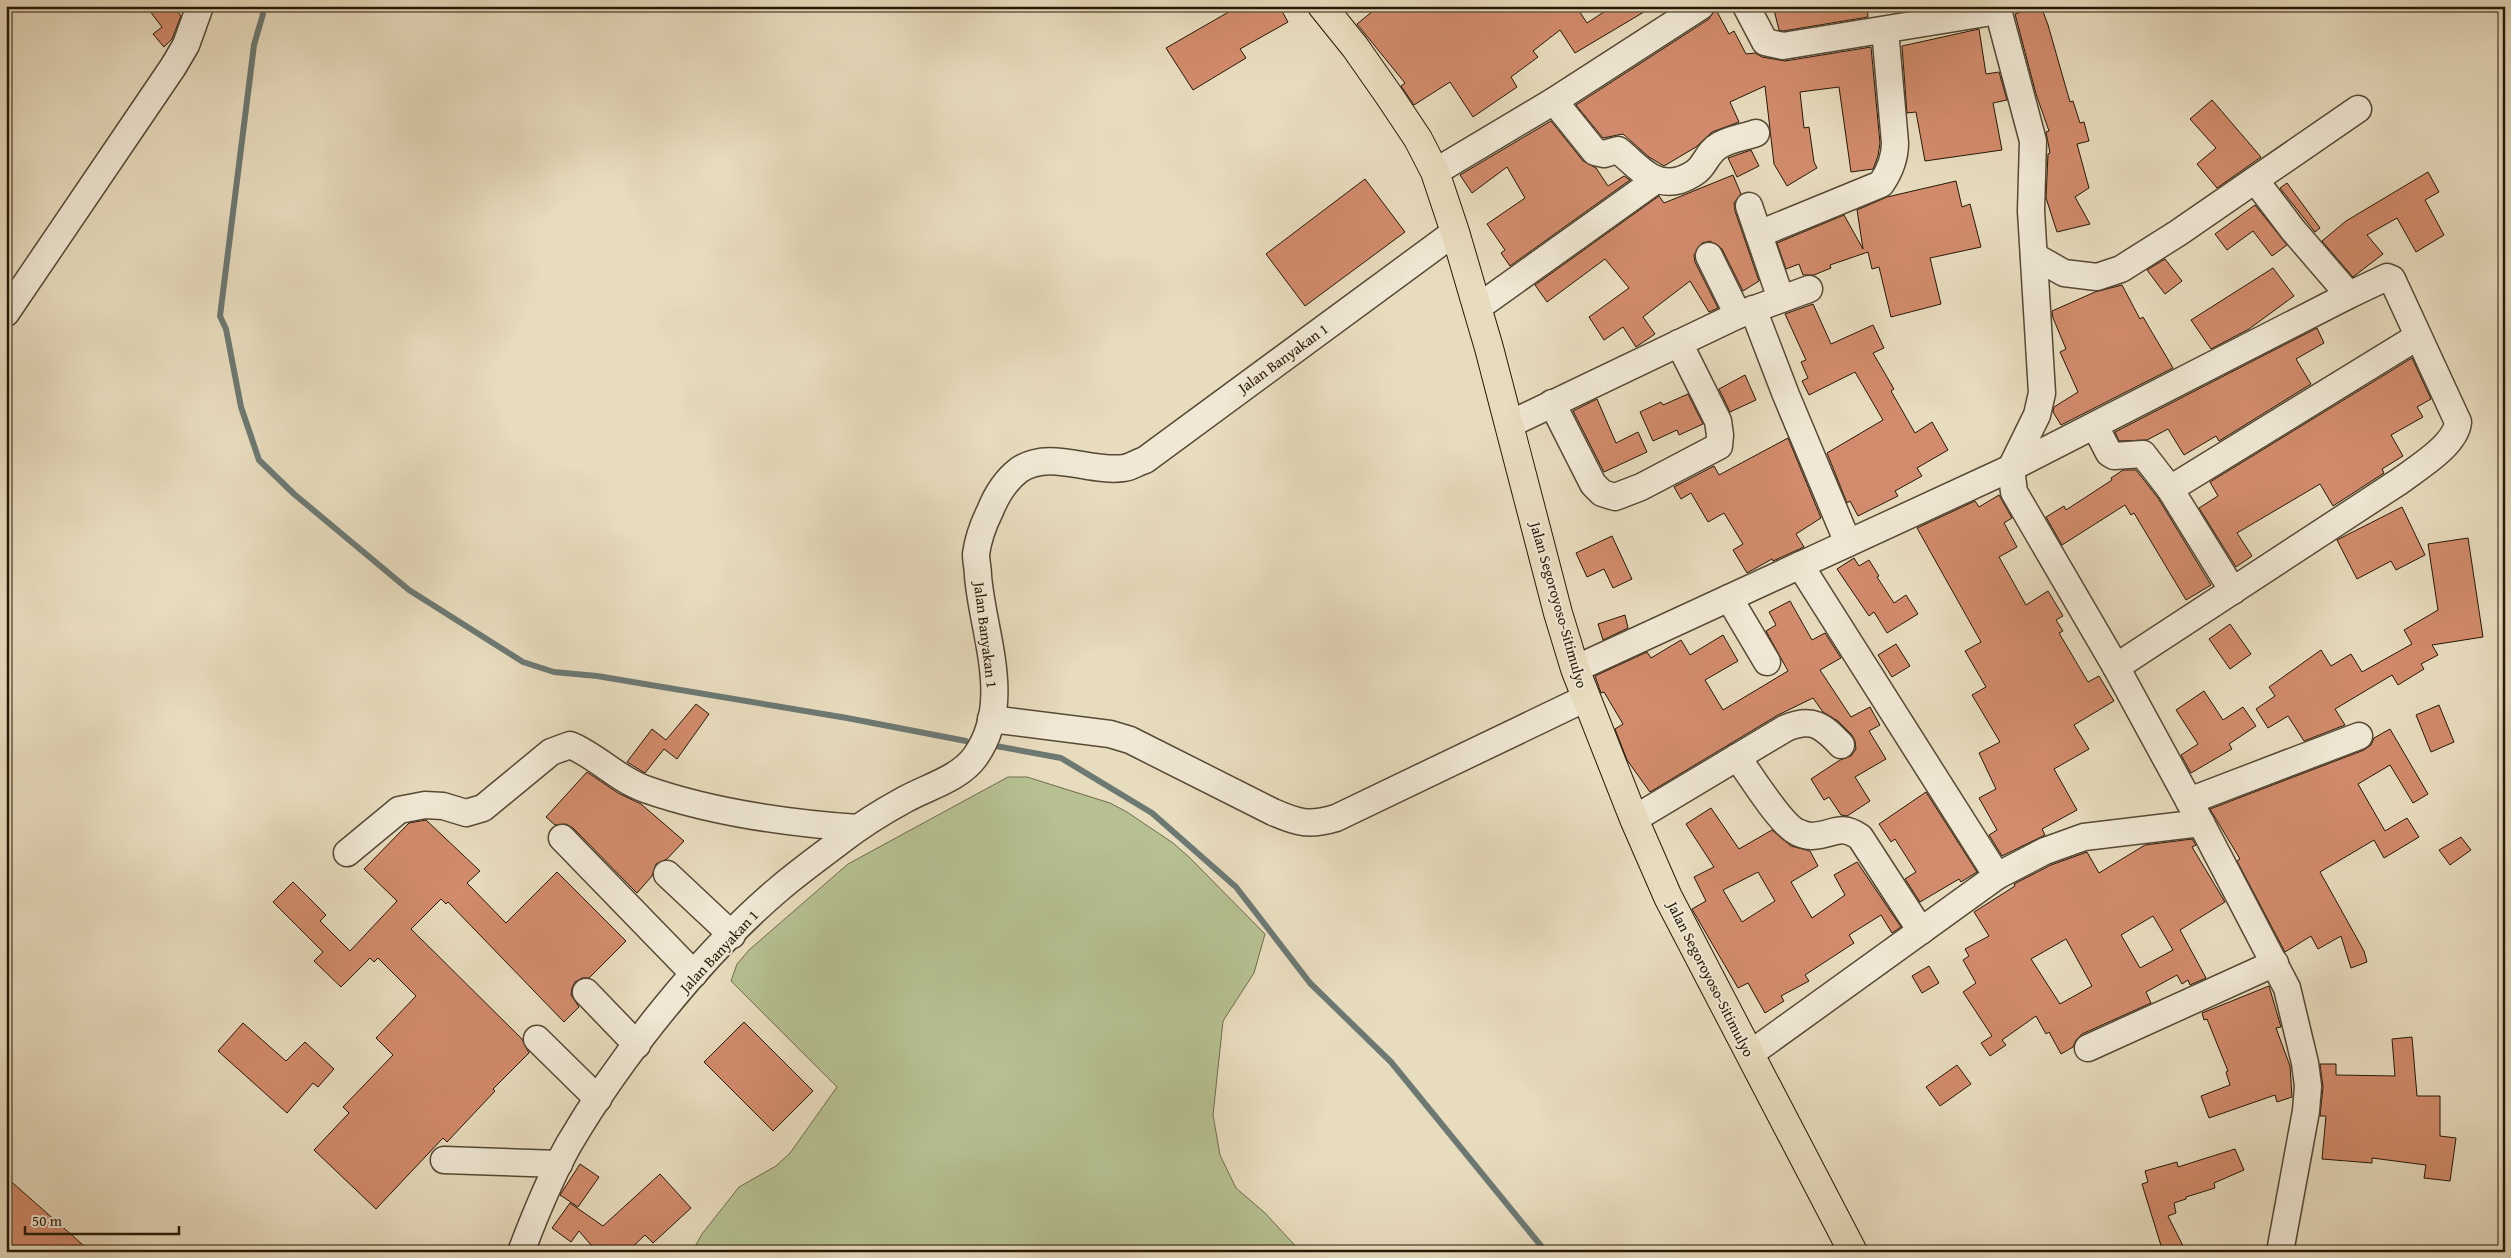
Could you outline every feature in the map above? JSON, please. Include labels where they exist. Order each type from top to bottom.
[{"type":"main road","name":"Jalan Segoroyoso-Sitimulyo","points":[[1322,6],[1355,47],[1390,96],[1418,139],[1435,172],[1455,232],[1510,424],[1558,614],[1586,698],[1634,819],[1668,897],[1853,1252]]},
{"type":"street","points":[[6,313],[173,67],[192,30],[200,6]]},
{"type":"street","points":[[1746,6],[1760,36],[1765,42],[1783,46],[1885,30],[1998,8],[2033,141],[2031,211],[2042,393],[2037,415],[2011,468],[2014,492],[2116,667],[2288,988],[2305,1062],[2308,1086],[2306,1111],[2280,1252]]},
{"type":"street","points":[[1435,172],[1554,101],[1696,7]]},
{"type":"street","points":[[1759,234],[1881,184],[1890,171],[1895,154],[1895,143],[1885,30]]},
{"type":"street","points":[[1554,101],[1595,152],[1604,154],[1618,150],[1641,171],[1656,180],[1671,183],[1688,177],[1700,168],[1708,154],[1720,144],[1756,133]]},
{"type":"street","points":[[2034,256],[2064,273],[2097,277],[2121,269],[2358,109]]},
{"type":"street","points":[[1477,308],[1656,180]]},
{"type":"street","points":[[2255,180],[2293,230],[2349,295]]},
{"type":"street","points":[[1749,206],[1781,299]]},
{"type":"street","name":"Jalan Banyakan 1","points":[[521,1252],[542,1198],[559,1164],[598,1099],[637,1045],[694,974],[779,889],[858,828],[905,799],[931,788],[961,770],[974,758],[985,739],[991,719],[995,682],[980,597],[976,554],[987,516],[998,493],[1014,475],[1020,470],[1047,461],[1095,468],[1125,468],[1145,460],[1455,232]]},
{"type":"street","points":[[1709,256],[1746,312],[1786,395],[1848,543]]},
{"type":"street","points":[[1575,669],[2011,468],[2349,295],[2387,277],[2392,279],[2417,337],[2458,422],[2458,429],[2439,452],[2400,481],[2116,667]]},
{"type":"street","points":[[1510,424],[1746,312],[1809,289]]},
{"type":"street","points":[[2170,489],[2417,337]]},
{"type":"street","points":[[1552,403],[1585,471],[1602,493],[1615,496],[1642,487],[1719,446],[1718,422],[1679,343]]},
{"type":"street","points":[[2095,426],[2109,452],[2114,456],[2143,454],[2170,489],[2233,591]]},
{"type":"street","points":[[1800,565],[1997,876]]},
{"type":"street","points":[[1729,598],[1766,662]]},
{"type":"street","points":[[991,719],[1110,734],[1130,740],[1295,822],[1316,824],[1336,818],[1586,698]]},
{"type":"street","points":[[1634,819],[1798,723],[1811,723],[1824,728],[1841,745]]},
{"type":"street","points":[[1750,1054],[1997,876],[2045,851],[2084,837],[2195,812],[2360,736]]},
{"type":"street","points":[[347,853],[399,810],[425,805],[443,806],[466,813],[483,808],[551,752],[570,744],[586,751],[606,768],[643,789],[709,808],[796,824],[858,828]]},
{"type":"street","points":[[1737,757],[1778,813],[1796,832],[1812,836],[1838,829],[1850,831],[1860,837],[1921,931]]},
{"type":"street","points":[[562,838],[694,974]]},
{"type":"street","points":[[667,874],[732,934]]},
{"type":"street","points":[[2088,1048],[2275,963]]},
{"type":"street","points":[[586,992],[637,1045]]},
{"type":"street","points":[[537,1038],[598,1099]]},
{"type":"street","points":[[444,1160],[559,1164]]},
{"type":"green space","points":[[1008,777],[1027,777],[1110,803],[1127,812],[1173,843],[1189,857],[1265,934],[1254,973],[1223,1021],[1213,1115],[1220,1155],[1236,1188],[1265,1213],[1301,1252],[692,1252],[702,1234],[739,1187],[776,1166],[790,1153],[837,1087],[731,981],[737,964],[749,950],[848,864]]},
{"type":"building","points":[[146,6],[173,6],[181,16],[172,39],[164,47],[153,34],[162,27]]},
{"type":"building","points":[[1239,6],[1279,6],[1288,22],[1240,49],[1246,58],[1193,90],[1166,48]]},
{"type":"building","points":[[1379,6],[1576,6],[1587,23],[1613,6],[1654,6],[1575,53],[1560,30],[1533,51],[1538,57],[1511,77],[1517,87],[1473,117],[1450,82],[1414,105],[1401,86],[1405,83],[1357,24]]},
{"type":"building","points":[[1773,6],[1867,6],[1868,17],[1783,31],[1779,30]]},
{"type":"building","points":[[2041,6],[2070,102],[2073,101],[2080,123],[2084,122],[2089,141],[2077,144],[2089,188],[2075,197],[2090,224],[2057,232],[2046,198],[2048,154],[2050,153],[2046,132],[2049,131],[2036,94],[2015,14]]},
{"type":"building","points":[[1715,8],[1729,34],[1734,31],[1746,54],[1755,53],[1762,57],[1785,61],[1871,47],[1880,143],[1873,169],[1851,172],[1839,87],[1800,92],[1804,128],[1809,127],[1814,162],[1817,168],[1787,186],[1774,164],[1765,86],[1730,102],[1739,122],[1712,132],[1696,147],[1664,166],[1649,157],[1623,134],[1603,138],[1576,105],[1709,19]]},
{"type":"building","points":[[1979,29],[1986,74],[1999,72],[2007,100],[1993,103],[2002,150],[1925,161],[1916,112],[1907,113],[1902,46]]},
{"type":"building","points":[[2212,100],[2261,157],[2217,188],[2197,164],[2216,148],[2190,119]]},
{"type":"building","points":[[1551,121],[1583,161],[1596,168],[1608,186],[1624,176],[1630,180],[1510,266],[1501,253],[1505,250],[1487,224],[1525,198],[1507,167],[1472,193],[1460,175]]},
{"type":"building","points":[[1751,150],[1759,166],[1737,177],[1728,158]]},
{"type":"building","points":[[2428,172],[2439,192],[2425,200],[2444,235],[2416,252],[2397,218],[2367,235],[2383,254],[2353,277],[2322,241],[2346,221]]},
{"type":"building","points":[[1733,175],[1741,194],[1734,203],[1735,211],[1759,281],[1743,291],[1722,249],[1710,241],[1702,243],[1694,255],[1695,262],[1718,308],[1709,312],[1690,281],[1643,317],[1655,334],[1636,347],[1623,327],[1604,340],[1589,317],[1629,288],[1605,259],[1547,302],[1535,285],[1659,196],[1664,203]]},
{"type":"building","points":[[1365,179],[1405,232],[1305,306],[1266,254]]},
{"type":"building","points":[[1956,181],[1962,207],[1970,204],[1981,247],[1930,258],[1941,304],[1891,317],[1879,267],[1872,269],[1868,252],[1830,265],[1831,268],[1814,275],[1803,275],[1799,264],[1786,269],[1777,243],[1844,215],[1863,249],[1857,210],[1887,197]]},
{"type":"building","points":[[2287,183],[2320,228],[2315,232],[2280,188]]},
{"type":"building","points":[[2255,205],[2287,245],[2272,256],[2253,231],[2227,250],[2215,234]]},
{"type":"building","points":[[2165,259],[2182,281],[2165,294],[2147,270]]},
{"type":"building","points":[[2273,268],[2294,296],[2249,329],[2211,349],[2191,320]]},
{"type":"building","points":[[2122,285],[2140,319],[2143,317],[2173,368],[2061,425],[2053,412],[2054,407],[2078,392],[2060,352],[2066,349],[2052,311],[2095,292]]},
{"type":"building","points":[[1813,304],[1831,344],[1873,325],[1884,348],[1873,353],[1894,389],[1891,391],[1915,433],[1932,422],[1948,450],[1917,468],[1922,476],[1895,491],[1898,496],[1858,516],[1850,501],[1847,503],[1827,453],[1883,420],[1855,372],[1809,395],[1802,381],[1808,378],[1801,362],[1806,360],[1785,314]]},
{"type":"building","points":[[2317,328],[2324,343],[2296,359],[2311,384],[2219,441],[2216,436],[2184,455],[2168,429],[2147,440],[2119,441],[2115,432]]},
{"type":"building","points":[[2412,358],[2431,399],[2417,407],[2423,417],[2391,435],[2403,456],[2382,469],[2384,473],[2333,506],[2320,484],[2237,533],[2252,556],[2236,567],[2199,508],[2218,496],[2210,482]]},
{"type":"building","points":[[1745,375],[1756,400],[1730,412],[1719,389]]},
{"type":"building","points":[[1688,394],[1703,424],[1679,435],[1677,430],[1653,441],[1640,412],[1661,402],[1663,405]]},
{"type":"building","points":[[1597,399],[1616,443],[1638,432],[1647,452],[1604,472],[1573,411]]},
{"type":"building","points":[[1788,438],[1821,518],[1796,534],[1804,547],[1773,561],[1772,559],[1747,573],[1733,550],[1743,544],[1724,513],[1708,522],[1691,493],[1681,499],[1674,487],[1714,466],[1719,475]]},
{"type":"building","points":[[2123,470],[2136,470],[2158,498],[2211,585],[2186,600],[2134,513],[2131,515],[2125,505],[2062,545],[2046,517],[2064,506],[2066,510],[2112,480],[2111,478]]},
{"type":"building","points":[[1999,495],[2012,518],[2004,523],[2017,547],[1999,557],[2026,605],[2048,591],[2063,616],[2056,620],[2063,631],[2059,633],[2088,682],[2099,676],[2114,701],[2074,725],[2089,749],[2054,769],[2077,810],[2042,829],[2045,835],[2002,856],[1989,835],[1997,830],[1979,798],[1996,789],[1979,753],[2000,742],[1972,695],[1986,687],[1965,651],[1981,642],[1917,528],[1975,501],[1979,507]]},
{"type":"building","points":[[2402,507],[2425,555],[2396,570],[2391,561],[2357,579],[2337,540]]},
{"type":"building","points":[[1612,536],[1632,579],[1613,588],[1604,569],[1587,577],[1576,553]]},
{"type":"building","points":[[2468,538],[2483,637],[2432,645],[2438,655],[2421,664],[2424,669],[2398,685],[2392,675],[2335,709],[2345,725],[2304,741],[2288,716],[2268,728],[2256,709],[2275,696],[2269,687],[2321,650],[2331,666],[2351,654],[2362,672],[2412,644],[2404,630],[2438,610],[2428,544]]},
{"type":"building","points":[[1854,558],[1859,566],[1869,560],[1879,576],[1877,577],[1894,603],[1906,595],[1918,614],[1887,633],[1874,612],[1869,616],[1837,569]]},
{"type":"building","points":[[1790,601],[1812,640],[1825,633],[1841,658],[1820,670],[1851,717],[1870,707],[1880,725],[1869,731],[1886,759],[1855,777],[1870,801],[1847,816],[1841,815],[1829,797],[1824,800],[1811,779],[1840,760],[1851,756],[1856,749],[1852,735],[1838,721],[1823,712],[1813,698],[1778,715],[1650,792],[1627,760],[1615,729],[1623,724],[1604,692],[1601,693],[1595,676],[1647,652],[1651,658],[1681,640],[1690,655],[1723,635],[1738,661],[1705,680],[1723,710],[1788,671],[1766,631],[1776,625],[1769,612]]},
{"type":"building","points":[[1625,615],[1628,628],[1603,640],[1598,624]]},
{"type":"building","points":[[2230,624],[2251,654],[2230,669],[2209,639]]},
{"type":"building","points":[[1896,644],[1910,666],[1892,677],[1878,655]]},
{"type":"building","points":[[2204,691],[2223,720],[2243,707],[2256,726],[2229,744],[2232,749],[2191,773],[2181,755],[2198,744],[2176,710]]},
{"type":"building","points":[[696,704],[709,714],[677,759],[664,749],[645,773],[627,762],[652,729],[666,740]]},
{"type":"building","points":[[2439,705],[2454,742],[2431,752],[2416,715]]},
{"type":"building","points":[[2390,729],[2428,794],[2413,803],[2390,765],[2358,784],[2385,831],[2407,818],[2419,837],[2384,858],[2374,840],[2320,872],[2364,951],[2367,962],[2351,968],[2341,936],[2318,949],[2311,936],[2285,952],[2237,861],[2240,859],[2210,809],[2364,750],[2371,745],[2374,738]]},
{"type":"building","points":[[587,772],[618,793],[641,804],[684,841],[667,859],[656,864],[652,876],[637,893],[573,828],[566,824],[555,825],[546,817]]},
{"type":"building","points":[[1926,792],[1977,872],[1961,882],[1959,879],[1920,902],[1905,879],[1916,872],[1895,839],[1891,842],[1879,824]]},
{"type":"building","points":[[1711,808],[1739,849],[1772,830],[1791,846],[1810,851],[1818,866],[1791,882],[1812,918],[1845,895],[1834,875],[1857,862],[1901,927],[1892,933],[1881,915],[1849,935],[1854,943],[1805,975],[1809,981],[1781,996],[1784,1001],[1765,1013],[1748,983],[1738,988],[1692,909],[1706,901],[1694,877],[1714,867],[1686,824]],"holes":[[[1758,872],[1775,901],[1742,922],[1723,890]]]},
{"type":"building","points":[[426,820],[480,871],[467,883],[506,923],[557,872],[626,941],[589,978],[582,978],[575,982],[571,995],[579,1007],[564,1022],[448,902],[446,904],[441,899],[411,929],[522,1039],[529,1053],[493,1089],[495,1091],[447,1142],[443,1138],[376,1209],[314,1150],[349,1113],[343,1107],[393,1055],[376,1038],[416,996],[378,958],[374,962],[370,958],[341,987],[314,961],[323,952],[273,902],[293,882],[326,915],[320,921],[350,951],[397,901],[364,869],[409,823]]},
{"type":"building","points":[[2461,837],[2471,850],[2450,865],[2439,850]]},
{"type":"building","points":[[2192,839],[2196,845],[2192,847],[2225,902],[2180,930],[2206,978],[2190,985],[2188,980],[2182,984],[2177,975],[2146,992],[2151,1003],[2082,1034],[2076,1040],[2073,1047],[2061,1054],[2049,1032],[2046,1034],[2036,1016],[2002,1040],[2006,1045],[1990,1056],[1981,1043],[1992,1036],[1963,992],[1976,983],[1963,960],[1969,956],[1965,949],[1989,936],[1974,912],[2015,886],[2014,884],[2051,865],[2087,852],[2099,873],[2145,845]],"holes":[[[2153,916],[2173,950],[2140,968],[2121,935]],[[2066,939],[2092,986],[2060,1004],[2031,959]]]},
{"type":"building","points":[[1929,966],[1939,983],[1922,993],[1912,976]]},
{"type":"building","points":[[2269,986],[2281,1027],[2276,1028],[2290,1066],[2292,1097],[2277,1102],[2275,1095],[2209,1118],[2201,1096],[2230,1085],[2226,1072],[2228,1071],[2207,1019],[2204,1020],[2202,1013]]},
{"type":"building","points":[[744,1022],[813,1091],[773,1131],[704,1062]]},
{"type":"building","points":[[243,1023],[286,1061],[305,1042],[334,1069],[318,1087],[313,1083],[287,1113],[218,1051]]},
{"type":"building","points":[[2412,1037],[2417,1096],[2440,1096],[2440,1136],[2456,1138],[2450,1181],[2424,1178],[2426,1165],[2372,1158],[2372,1163],[2322,1159],[2326,1116],[2320,1116],[2323,1087],[2320,1064],[2336,1064],[2336,1075],[2395,1076],[2392,1039]]},
{"type":"building","points":[[1957,1065],[1971,1084],[1940,1106],[1926,1087]]},
{"type":"building","points":[[2235,1149],[2244,1170],[2214,1183],[2215,1188],[2186,1197],[2186,1199],[2174,1203],[2176,1213],[2168,1216],[2186,1252],[2163,1252],[2142,1184],[2148,1182],[2145,1171],[2177,1162],[2178,1167]]},
{"type":"building","points":[[580,1164],[599,1177],[578,1207],[560,1195]]},
{"type":"building","points":[[660,1174],[691,1208],[653,1243],[645,1235],[627,1252],[597,1252],[579,1231],[571,1242],[552,1228],[570,1203],[603,1226]]},
{"type":"building","points":[[6,1177],[91,1252],[6,1252]]},
{"type":"waterway","points":[[262,6],[263,14],[254,45],[220,316],[226,329],[241,407],[259,460],[294,494],[409,590],[523,662],[554,672],[597,676],[847,718],[966,741]]},
{"type":"waterway","points":[[996,746],[1061,758],[1152,813],[1236,887],[1310,983],[1391,1062],[1546,1252]]}]
